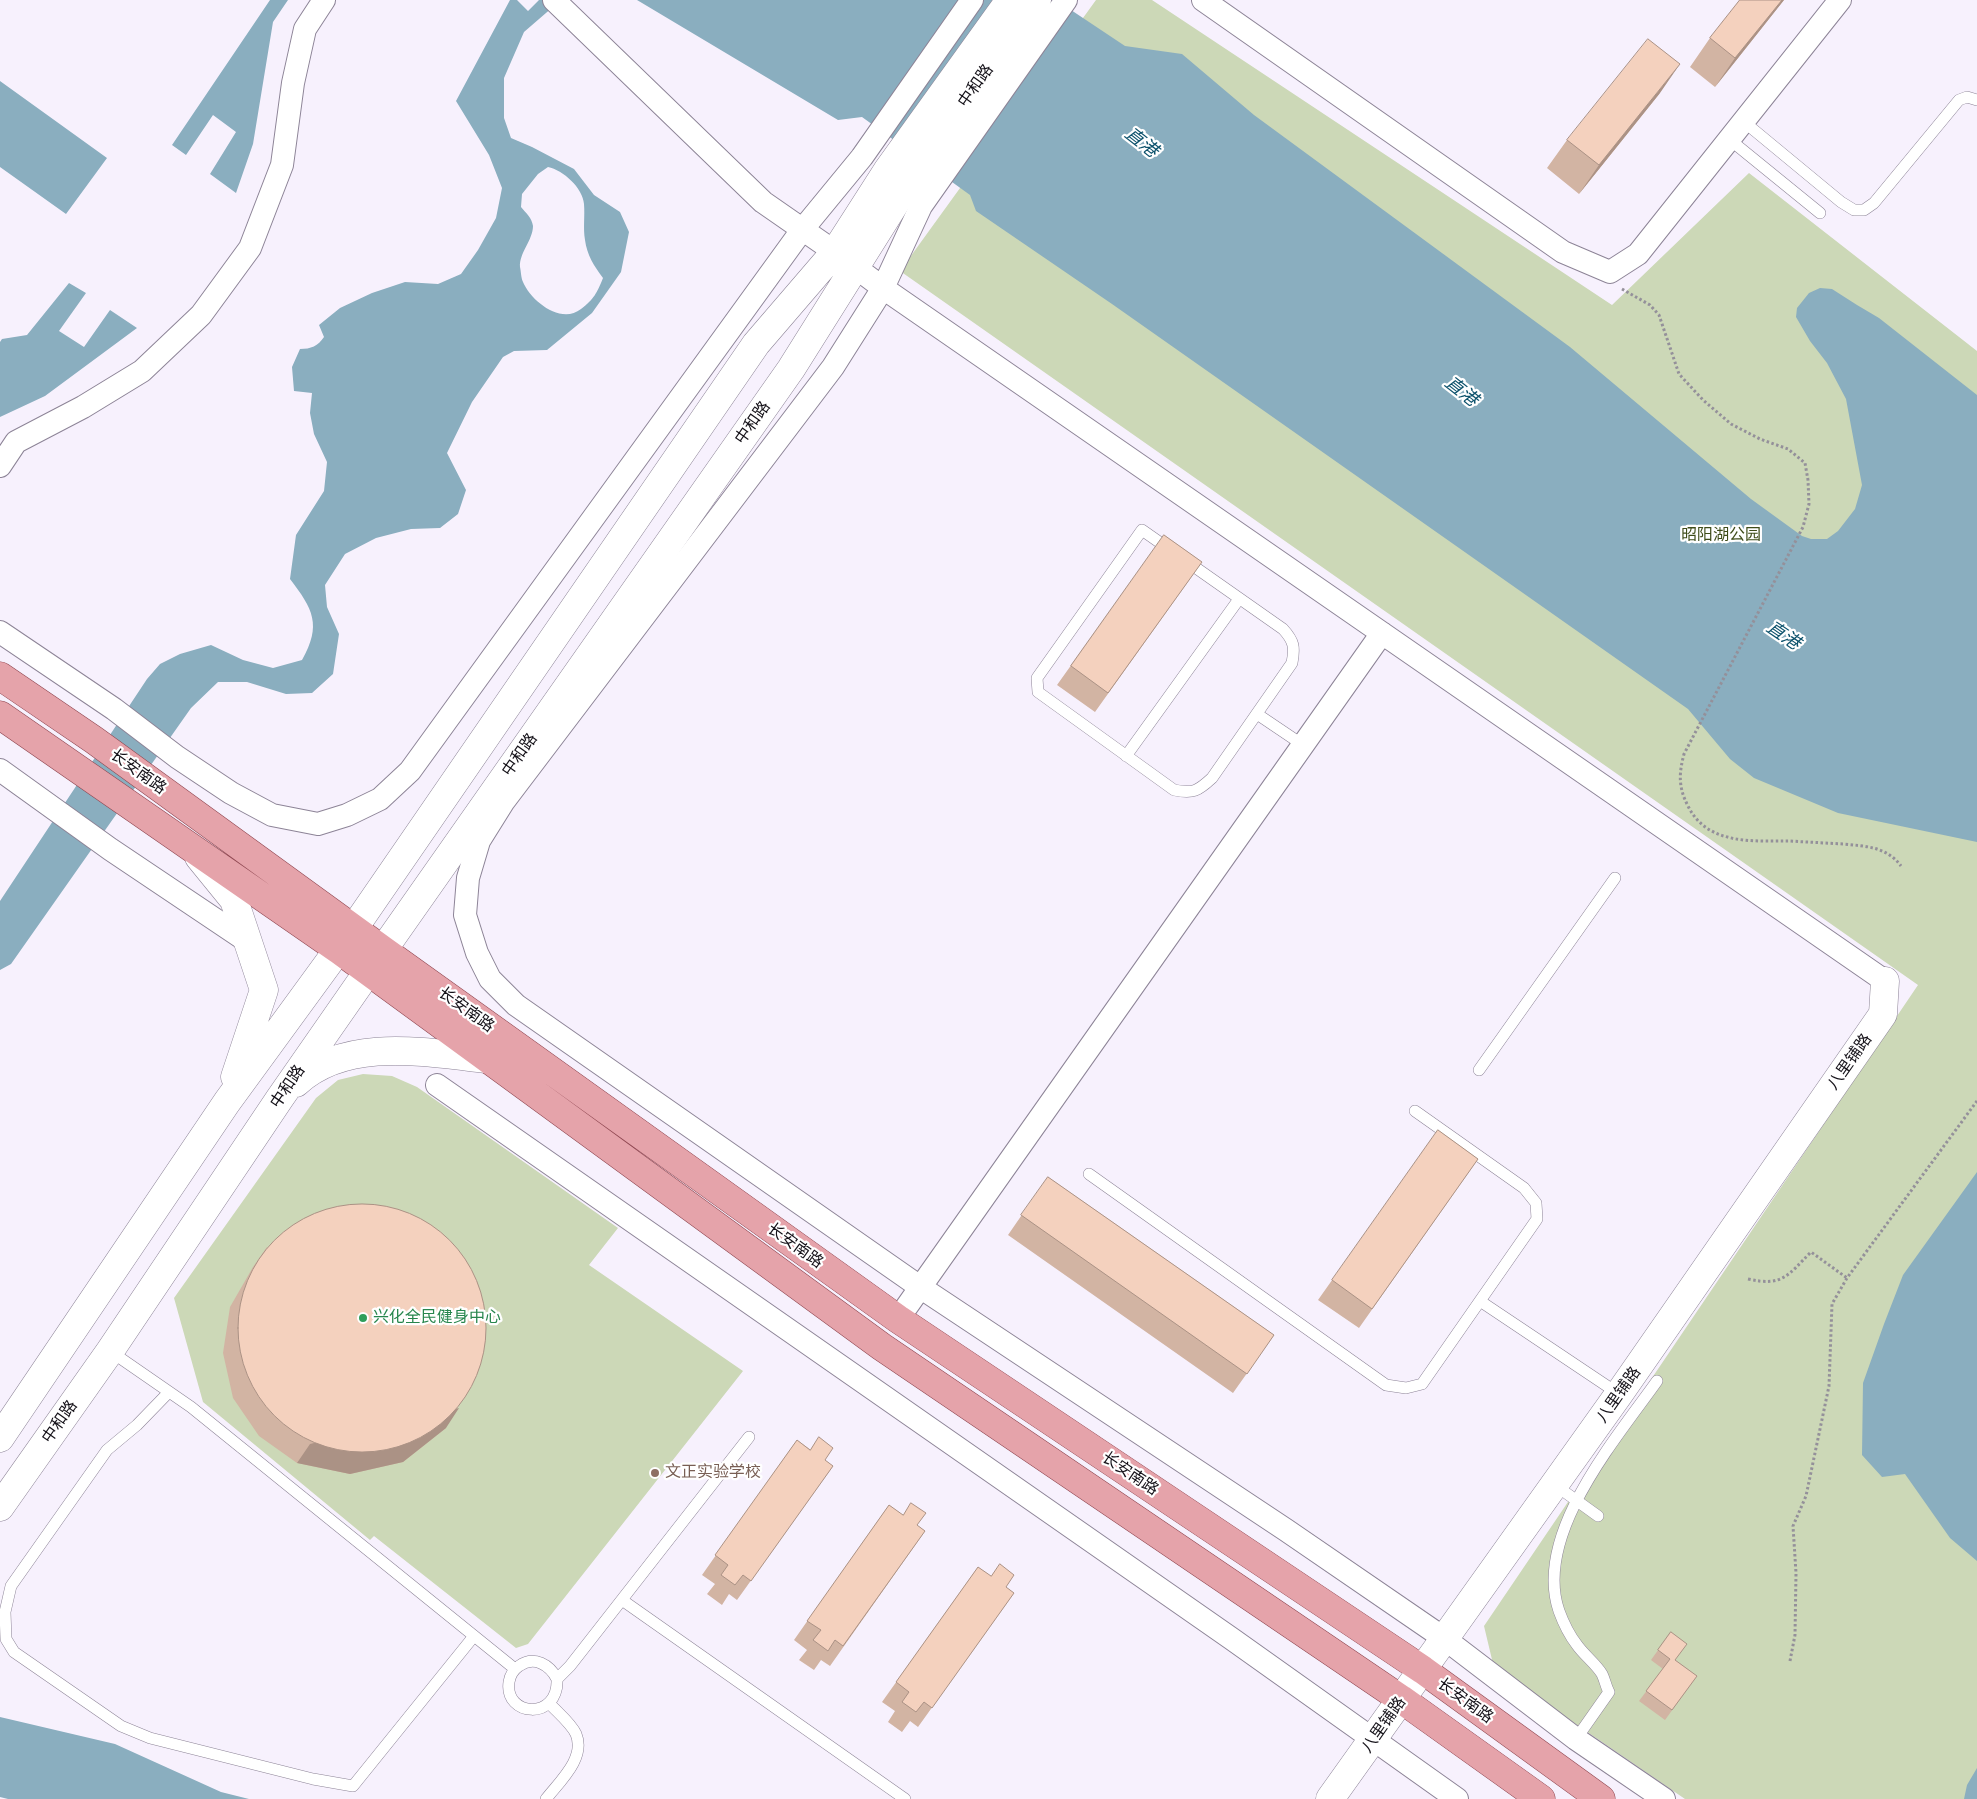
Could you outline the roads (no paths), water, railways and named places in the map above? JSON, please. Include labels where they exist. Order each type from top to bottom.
[{"type":"main road","name":"中和路","points":[[905,187],[1010,0]]},
{"type":"main road","name":"中和路","points":[[0,1438],[227,1102],[347,939],[756,344],[845,259],[905,187],[1037,0]]},
{"type":"main road","name":"中和路","points":[[0,1507],[110,1351],[280,1098],[375,961],[791,369],[845,259]]},
{"type":"main road","name":"长安南路","points":[[0,676],[149,780],[375,961],[486,1059],[882,1347],[1401,1699],[1541,1799]]},
{"type":"main road","name":"长安南路","points":[[0,715],[189,845],[347,939]]},
{"type":"main road","points":[[189,845],[234,900],[250,943],[264,990],[227,1102]]},
{"type":"main road","name":"长安南路","points":[[375,961],[898,1319],[1423,1670],[1601,1799]]},
{"type":"main road","name":"八里铺路","points":[[1330,1799],[1620,1394],[1883,1014],[1885,981]]},
{"type":"main road","points":[[280,1098],[306,1073],[335,1060],[362,1054],[392,1050],[486,1059]]},
{"type":"street","points":[[0,466],[16,442],[83,407],[142,372],[202,315],[250,248],[282,165],[293,82],[305,29],[324,0]]},
{"type":"street","points":[[0,632],[114,709],[177,757],[231,793],[272,815],[318,824],[347,815],[380,799],[410,771],[802,230],[862,157],[972,0]]},
{"type":"street","points":[[1066,0],[905,187],[883,288],[833,367],[504,801],[479,841],[468,878],[465,915],[477,953],[490,979],[516,1005],[920,1287],[1286,1530],[1445,1639],[1576,1739],[1664,1799]]},
{"type":"street","points":[[1203,0],[1563,252],[1610,272],[1638,254],[1840,0]]},
{"type":"street","points":[[557,3],[763,202],[883,288],[1885,981]]},
{"type":"street","points":[[898,1319],[1382,633]]},
{"type":"street","points":[[0,770],[110,849],[250,943]]},
{"type":"street","points":[[437,1085],[1458,1799]]},
{"type":"lane","points":[[1743,121],[1841,202],[1854,210],[1864,210],[1874,203],[1959,100],[1967,97],[1977,100]]},
{"type":"lane","points":[[1729,139],[1820,213]]},
{"type":"lane","points":[[1142,530],[1283,629],[1291,639],[1294,651],[1292,663],[1257,714],[1212,778],[1201,789],[1188,793],[1174,790],[1038,692],[1037,678],[1142,530]]},
{"type":"lane","points":[[1126,756],[1239,599]]},
{"type":"lane","points":[[1257,714],[1302,745]]},
{"type":"lane","points":[[1479,1070],[1616,878]]},
{"type":"lane","points":[[1088,1174],[1386,1385],[1406,1388],[1422,1384],[1537,1218],[1536,1202],[1524,1188],[1415,1111]]},
{"type":"lane","points":[[1480,1301],[1620,1394]]},
{"type":"lane","points":[[110,1351],[191,1407],[515,1669]]},
{"type":"lane","points":[[1576,1739],[1608,1692],[1601,1674],[1576,1645],[1560,1612],[1553,1584],[1557,1549],[1568,1518],[1589,1477],[1657,1380]]},
{"type":"lane","points":[[169,1392],[137,1425],[107,1450],[11,1586],[5,1612],[6,1639],[14,1652],[121,1726],[150,1738],[313,1779],[353,1786],[474,1636]]},
{"type":"lane","points":[[556,1679],[570,1666],[749,1437]]},
{"type":"lane","points":[[1555,1485],[1598,1516]]},
{"type":"lane","points":[[622,1600],[905,1799]]},
{"type":"lane","points":[[530,1662],[539,1662],[547,1665],[553,1672],[557,1688],[555,1696],[550,1703],[542,1708],[533,1710],[524,1708],[516,1703],[511,1695],[509,1686],[510,1677],[515,1669],[522,1664],[530,1662]]},
{"type":"lane","points":[[546,1799],[571,1768],[579,1748],[575,1732],[550,1703]]},
{"type":"water","points":[[270,0],[288,0],[273,22],[253,144],[236,193],[210,174],[236,132],[213,115],[186,155],[172,145]]},
{"type":"water","points":[[510,0],[517,0],[528,11],[539,0],[561,0],[524,32],[504,78],[504,118],[511,138],[574,169],[594,195],[620,212],[629,232],[621,272],[592,313],[547,350],[514,351],[503,357],[472,402],[447,453],[466,490],[458,514],[440,528],[411,529],[376,538],[345,554],[325,585],[327,607],[339,634],[333,674],[312,693],[286,694],[247,682],[218,682],[191,708],[11,964],[0,970],[0,901],[147,679],[160,664],[180,654],[211,645],[243,660],[273,668],[302,660],[312,637],[312,618],[304,599],[290,579],[296,535],[324,491],[327,462],[314,434],[310,413],[312,393],[294,391],[292,367],[300,349],[314,346],[322,340],[324,337],[319,325],[340,308],[372,293],[405,282],[438,284],[461,274],[478,250],[496,218],[502,188],[489,155],[456,101]],"holes":[[[548,167],[566,176],[576,186],[583,198],[587,251],[603,278],[597,292],[589,302],[581,309],[565,314],[548,309],[533,296],[523,282],[520,267],[520,262],[531,236],[533,226],[530,218],[521,207],[522,194],[538,174]]]},
{"type":"water","name":"直港","points":[[637,0],[1056,0],[1125,46],[1182,54],[1254,115],[1570,347],[1751,499],[1802,536],[1811,539],[1827,539],[1838,531],[1855,509],[1862,485],[1846,399],[1827,363],[1810,341],[1796,317],[1797,308],[1809,293],[1820,288],[1832,289],[1879,318],[1977,395],[1977,842],[1838,813],[1754,778],[1730,759],[1688,709],[1112,304],[976,211],[970,195],[862,117],[838,120]]},
{"type":"water","points":[[0,81],[107,158],[66,214],[0,167]]},
{"type":"water","points":[[69,283],[86,293],[59,331],[84,347],[110,310],[137,328],[45,396],[0,417],[0,342],[2,339],[27,335]]},
{"type":"water","points":[[1977,1172],[1977,1561],[1950,1538],[1905,1474],[1882,1477],[1862,1455],[1863,1383],[1903,1275]]},
{"type":"water","points":[[0,1717],[115,1744],[221,1792],[249,1799],[8,1799],[0,1797]]},
{"type":"water","points":[[1977,1768],[1977,1799],[1964,1799],[1967,1785]]},
{"type":"place","name":"兴化全民健身中心","points":[[363,1318]]},
{"type":"place","name":"文正实验学校","points":[[655,1473]]},
{"type":"park label","name":"昭阳湖公园","points":[[1721,536]]}]
